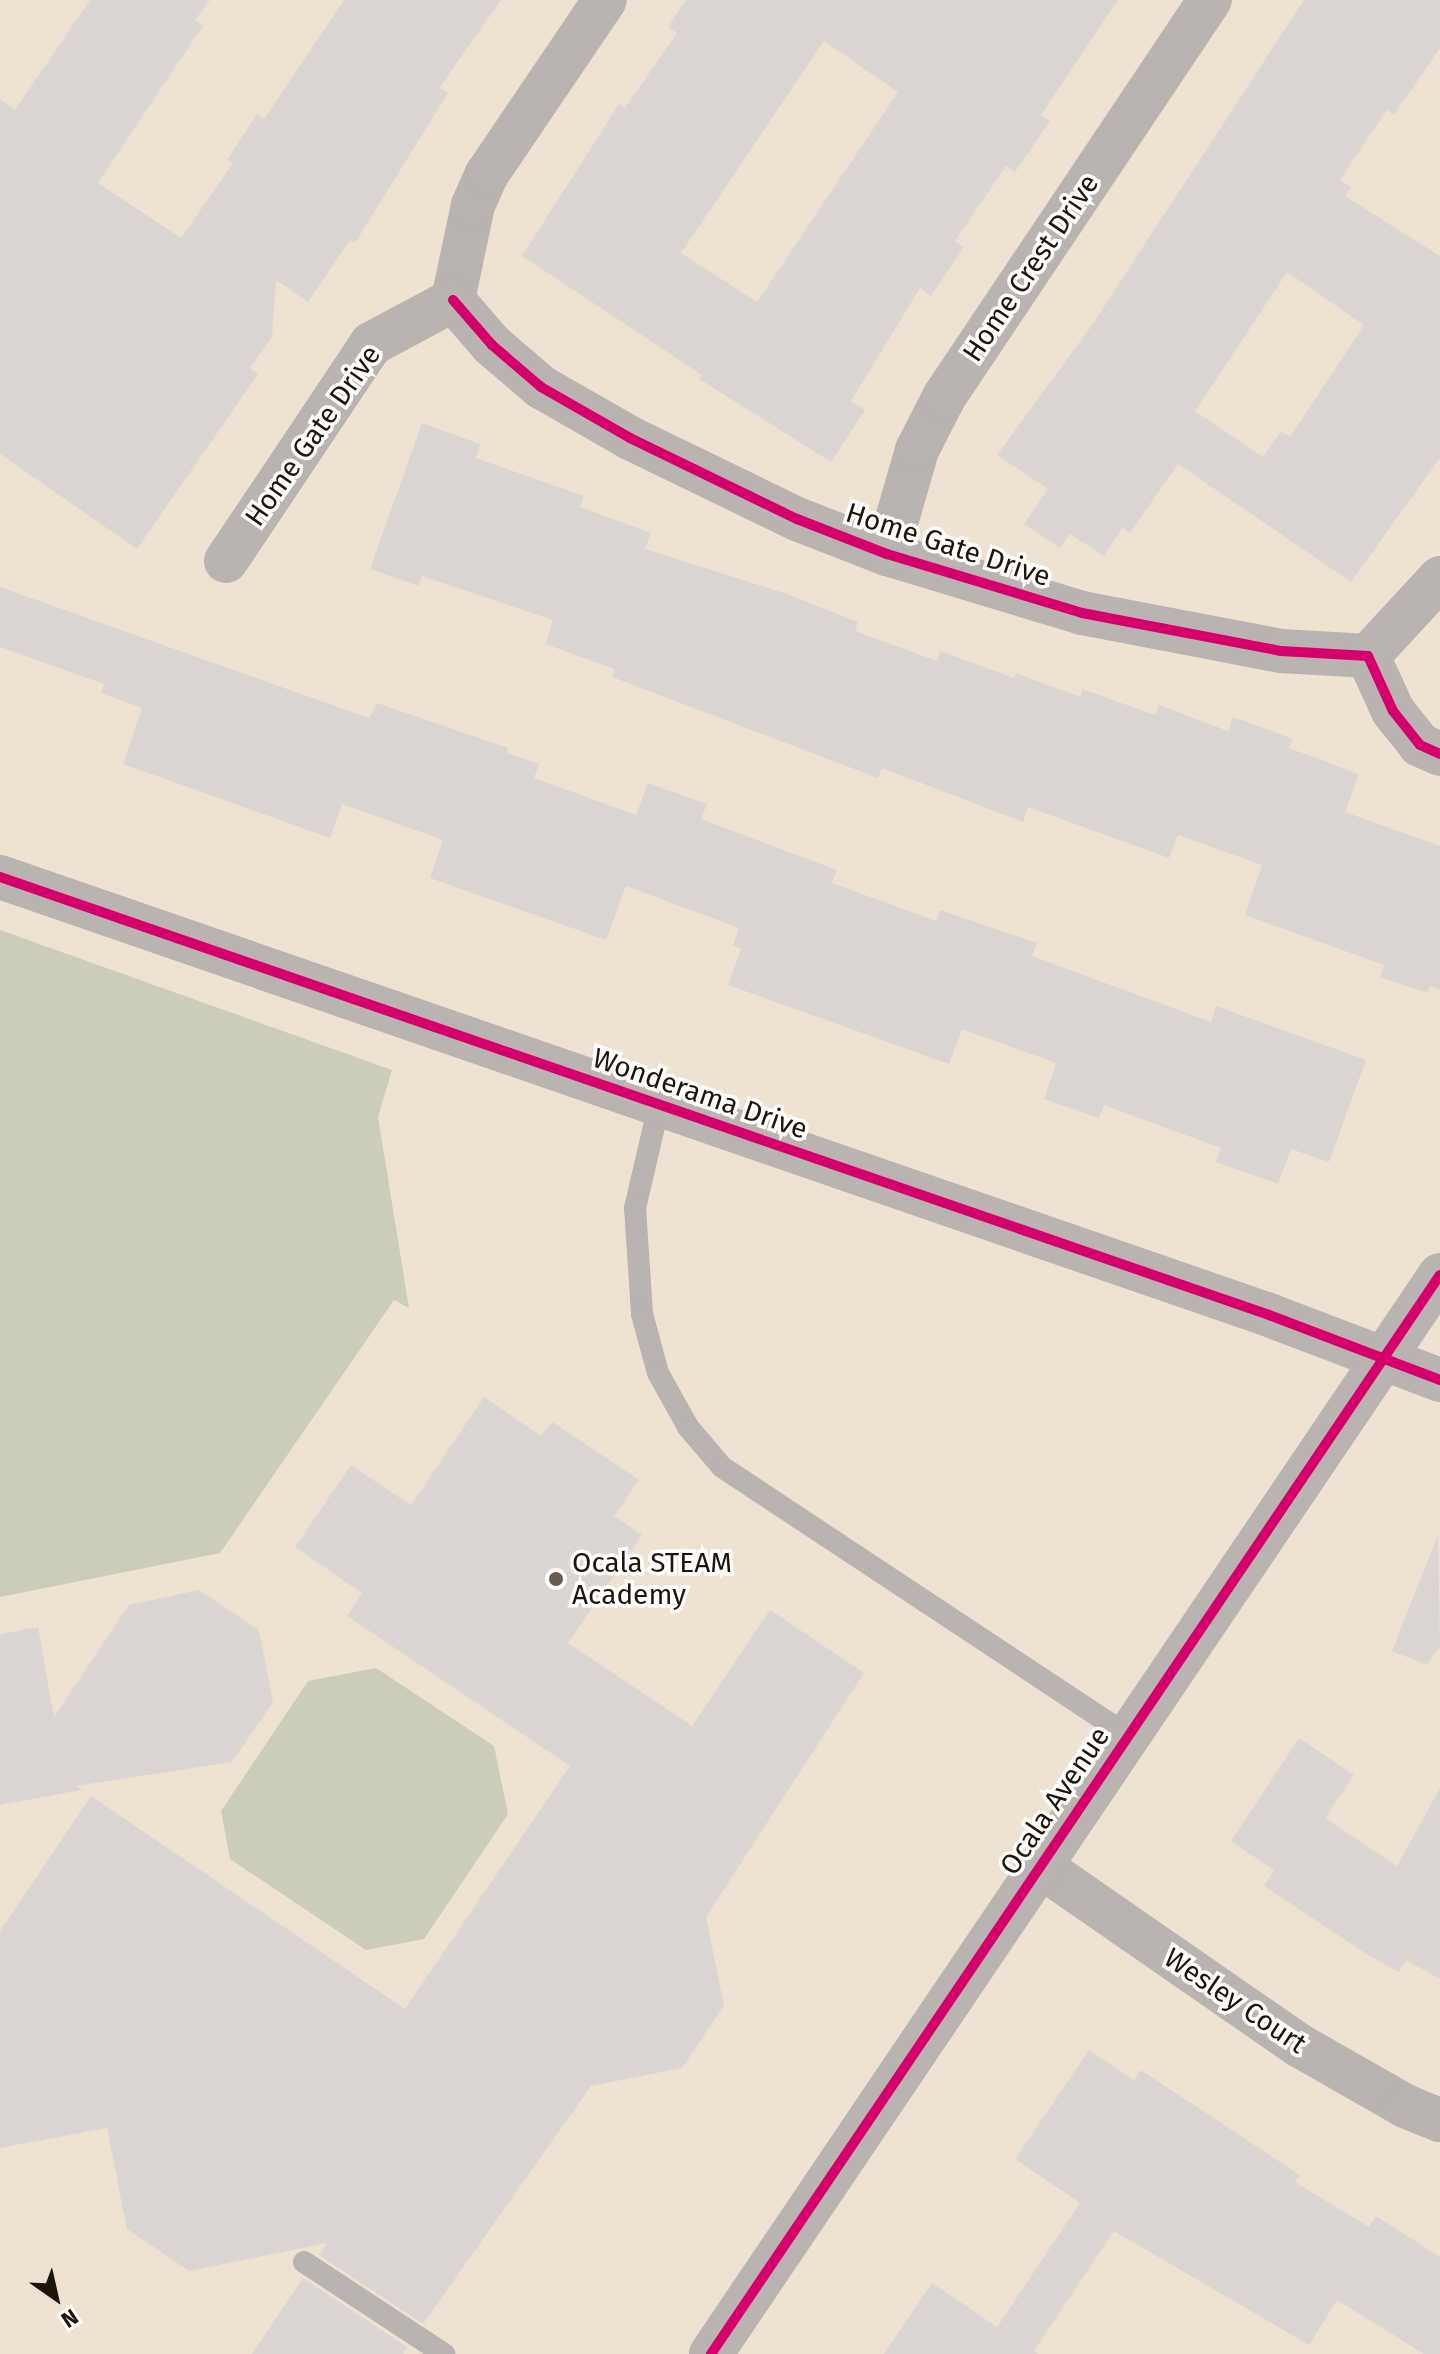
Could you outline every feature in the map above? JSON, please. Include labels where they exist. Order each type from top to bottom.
[{"type":"street","points":[[453,300],[473,205],[487,174],[605,0]]},
{"type":"street","name":"Home Crest Drive","points":[[887,554],[917,450],[944,397],[1210,0]]},
{"type":"street","name":"Home Gate Drive","points":[[226,561],[371,344],[453,300],[492,345],[541,387],[755,499],[887,554],[1082,613],[1281,651],[1368,656]]},
{"type":"street","points":[[1440,578],[1368,656],[1393,711],[1420,745],[1440,754]]},
{"type":"street","name":"Wonderama Drive","points":[[0,877],[1383,1357],[1440,1380]]},
{"type":"street","name":"Ocala Avenue","points":[[711,2354],[1440,1275]]},
{"type":"street","name":"Wesley Court","points":[[1040,1866],[1300,2046],[1405,2106],[1440,2120]]},
{"type":"lane","points":[[659,1105],[635,1208],[642,1314],[658,1373],[688,1427],[722,1467],[1128,1736]]},
{"type":"lane","points":[[304,2262],[444,2354]]},
{"type":"green space","points":[[0,930],[392,1070],[378,1117],[409,1308],[394,1300],[220,1553],[0,1597]]},
{"type":"green space","points":[[376,1668],[494,1746],[508,1814],[424,1939],[366,1950],[230,1859],[221,1811],[308,1681]]},
{"type":"building","points":[[90,0],[210,0],[195,20],[203,26],[98,183],[181,238],[233,163],[227,160],[257,114],[264,119],[344,0],[501,0],[440,87],[448,93],[355,243],[350,240],[308,302],[276,280],[272,337],[250,368],[258,374],[137,549],[0,454],[0,99],[15,110]]},
{"type":"building","points":[[686,0],[1118,0],[1041,115],[1050,121],[1015,172],[1006,166],[955,241],[964,247],[931,296],[920,288],[851,401],[865,410],[831,462],[699,379],[702,375],[522,256],[619,104],[625,108],[677,33],[668,27]],"holes":[[[824,41],[898,92],[757,302],[681,253]]]},
{"type":"building","points":[[1304,0],[1440,0],[1440,48],[1394,115],[1387,110],[1340,180],[1351,187],[1345,196],[1440,256],[1440,458],[1351,582],[1178,464],[1130,533],[1122,528],[1104,556],[1070,534],[1060,548],[1024,524],[1048,489],[997,455],[1092,325]],"holes":[[[1287,272],[1364,325],[1290,437],[1281,431],[1263,457],[1195,411]]]},
{"type":"building","points":[[422,423],[480,444],[476,458],[584,496],[580,507],[651,533],[645,549],[787,594],[858,622],[855,631],[937,661],[940,651],[1014,678],[1016,673],[1080,697],[1082,689],[1155,715],[1159,705],[1228,731],[1233,717],[1293,739],[1289,748],[1359,774],[1345,812],[1440,846],[1440,990],[1430,986],[1427,993],[1380,977],[1384,965],[1245,915],[1262,865],[1178,835],[1169,858],[1028,807],[1023,822],[882,768],[878,778],[612,677],[615,669],[545,644],[553,620],[422,576],[419,586],[370,569]]},
{"type":"building","points":[[0,587],[369,718],[377,703],[508,748],[507,753],[539,764],[534,778],[636,815],[648,783],[707,804],[701,819],[837,870],[832,883],[936,921],[940,910],[1037,943],[1032,956],[1211,1022],[1216,1006],[1366,1060],[1329,1162],[1291,1149],[1278,1184],[1216,1162],[1221,1148],[1104,1105],[1099,1118],[1044,1099],[1056,1063],[962,1029],[949,1064],[728,985],[741,949],[733,945],[739,928],[626,886],[606,940],[430,878],[443,840],[342,804],[330,838],[123,764],[142,708],[101,693],[104,684],[0,647]]},
{"type":"building","points":[[484,1397],[541,1436],[552,1422],[639,1480],[614,1516],[642,1535],[568,1643],[692,1726],[770,1610],[864,1673],[706,1917],[724,2005],[682,2068],[591,2086],[423,2324],[319,2255],[327,2243],[189,2271],[127,2229],[107,2128],[0,2148],[0,1931],[91,1796],[405,2009],[570,1766],[347,1616],[362,1593],[295,1547],[351,1465],[411,1505]]},
{"type":"building","points":[[1438,1535],[1440,1646],[1427,1665],[1392,1651]]},
{"type":"building","points":[[199,1590],[259,1630],[273,1702],[232,1762],[76,1786],[81,1790],[0,1805],[0,1634],[38,1627],[54,1717],[129,1605]]},
{"type":"building","points":[[1299,1738],[1354,1775],[1325,1818],[1397,1866],[1440,1788],[1440,1979],[1406,1960],[1399,1972],[1368,1955],[1264,1886],[1274,1870],[1231,1841]]},
{"type":"building","points":[[1089,2050],[1134,2080],[1141,2070],[1300,2175],[1295,2182],[1369,2227],[1376,2216],[1440,2257],[1440,2354],[1424,2354],[1337,2300],[1309,2345],[1114,2231],[1034,2351],[1038,2354],[884,2354],[932,2283],[997,2327],[1080,2203],[1015,2159]]},
{"type":"building","points":[[303,2278],[407,2347],[403,2354],[252,2354]]},
{"type":"cycle path","points":[[453,300],[492,345],[541,387],[630,438],[797,519],[887,554],[1082,613],[1281,651],[1368,656],[1393,711],[1420,745],[1440,754]]},
{"type":"cycle path","points":[[0,877],[1269,1315],[1440,1380]]},
{"type":"cycle path","points":[[711,2354],[1440,1275]]},
{"type":"place","name":"Ocala STEAM Academy","points":[[556,1579]]}]
